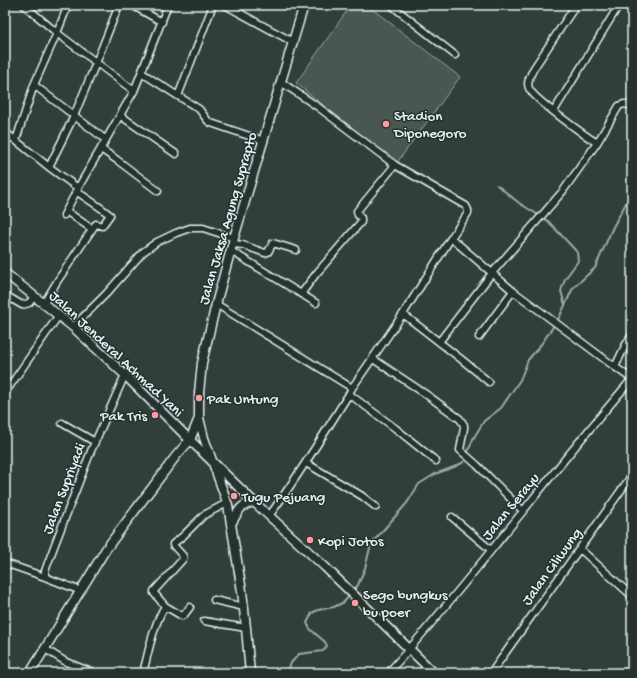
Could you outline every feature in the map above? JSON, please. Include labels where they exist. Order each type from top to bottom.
[{"type":"main road","name":"Jalan Jaksa Agung Suprapto","points":[[30,673],[106,549],[176,456],[190,440],[199,418],[199,393],[202,363],[216,304],[304,5]]},
{"type":"main road","name":"Jalan Jenderal Achmad Yani","points":[[5,273],[59,315],[125,375],[254,502],[325,567],[434,673]]},
{"type":"main road","points":[[199,418],[211,460],[227,503],[242,590],[250,673]]},
{"type":"main road","points":[[231,524],[241,507],[254,502]]},
{"type":"street","points":[[16,140],[34,85],[68,5]]},
{"type":"street","points":[[49,167],[74,116],[119,5]]},
{"type":"street","points":[[132,5],[162,22]]},
{"type":"street","points":[[92,229],[65,213],[134,91],[168,5]]},
{"type":"street","points":[[178,96],[213,5]]},
{"type":"street","points":[[225,5],[293,42]]},
{"type":"street","points":[[391,5],[455,55]]},
{"type":"street","points":[[576,5],[534,68],[528,84],[533,94],[597,143]]},
{"type":"street","points":[[554,111],[620,5]]},
{"type":"street","points":[[27,6],[57,33],[134,91]]},
{"type":"street","points":[[142,73],[199,109],[211,123],[264,142]]},
{"type":"street","points":[[269,516],[286,494],[351,391],[467,215],[468,210],[466,206],[395,165],[318,107],[281,82]]},
{"type":"street","points":[[34,85],[106,140]]},
{"type":"street","points":[[440,342],[492,273],[563,190],[597,143],[619,106],[624,104],[632,106]]},
{"type":"street","points":[[121,116],[176,154]]},
{"type":"street","points":[[5,132],[77,190],[110,214],[102,226],[96,224],[92,229],[44,303]]},
{"type":"street","points":[[101,149],[158,191]]},
{"type":"street","points":[[301,294],[316,274],[361,222],[358,211],[395,165]]},
{"type":"street","points":[[73,327],[107,293],[143,252],[156,242],[190,228],[203,228],[233,244],[301,294],[316,303]]},
{"type":"street","points":[[451,238],[513,291],[632,379]]},
{"type":"street","points":[[233,244],[243,245],[265,253],[268,252],[273,244],[296,250]]},
{"type":"street","points":[[479,337],[513,291]]},
{"type":"street","points":[[5,295],[22,305],[29,303],[34,296]]},
{"type":"street","points":[[216,304],[351,391],[436,461]]},
{"type":"street","points":[[403,314],[489,382]]},
{"type":"street","points":[[5,393],[59,315]]},
{"type":"street","points":[[614,367],[632,335]]},
{"type":"street","points":[[373,359],[427,394],[460,419],[464,425],[460,449],[523,511]]},
{"type":"street","name":"Jalan Supriyadi","points":[[45,577],[45,570],[95,442],[125,375]]},
{"type":"street","name":"Jalan Serayu","points":[[388,673],[410,649],[575,446],[632,379]]},
{"type":"street","points":[[62,423],[95,442]]},
{"type":"street","points":[[306,463],[362,496],[376,507]]},
{"type":"street","name":"Jalan Ciliwung","points":[[491,673],[632,475]]},
{"type":"street","points":[[190,607],[182,616],[165,606],[154,594],[154,591],[183,558],[173,544],[204,515],[227,503]]},
{"type":"street","points":[[452,517],[491,550]]},
{"type":"street","points":[[580,549],[632,596]]},
{"type":"street","points":[[5,564],[81,591]]},
{"type":"street","points":[[214,600],[244,607]]},
{"type":"street","points":[[143,673],[154,630],[165,606]]},
{"type":"street","points":[[204,621],[246,628]]},
{"type":"street","points":[[45,649],[66,662],[94,673]]},
{"type":"street","points":[[626,673],[632,666]]},
{"type":"shaded area","name":"Stadion Diponegoro","points":[[351,5],[367,5],[460,77],[396,164],[296,83]]},
{"type":"waterway","points":[[497,185],[519,203],[548,221],[577,252],[578,261],[565,279],[561,291],[565,305]]},
{"type":"waterway","points":[[353,591],[358,585],[365,568],[371,544],[407,503],[419,484],[435,474],[464,462],[473,439],[484,421],[501,408],[520,380],[528,360],[559,318],[573,288],[595,268],[613,227],[632,192]]},
{"type":"waterway","points":[[287,673],[291,663],[299,654],[323,651],[327,646],[325,642],[310,629],[307,623],[312,613],[318,610],[334,607],[344,602],[350,595]]},
{"type":"place","name":"Stadion Diponegoro","points":[[386,124]]},
{"type":"place","name":"Pak Untung","points":[[199,398]]},
{"type":"place","name":"Pak Tris","points":[[155,415]]},
{"type":"place","name":"Tugu Pejuang","points":[[234,496]]},
{"type":"place","name":"Kopi Jotos","points":[[310,540]]},
{"type":"place","name":"Sego bungkus bu poer","points":[[355,603]]}]
